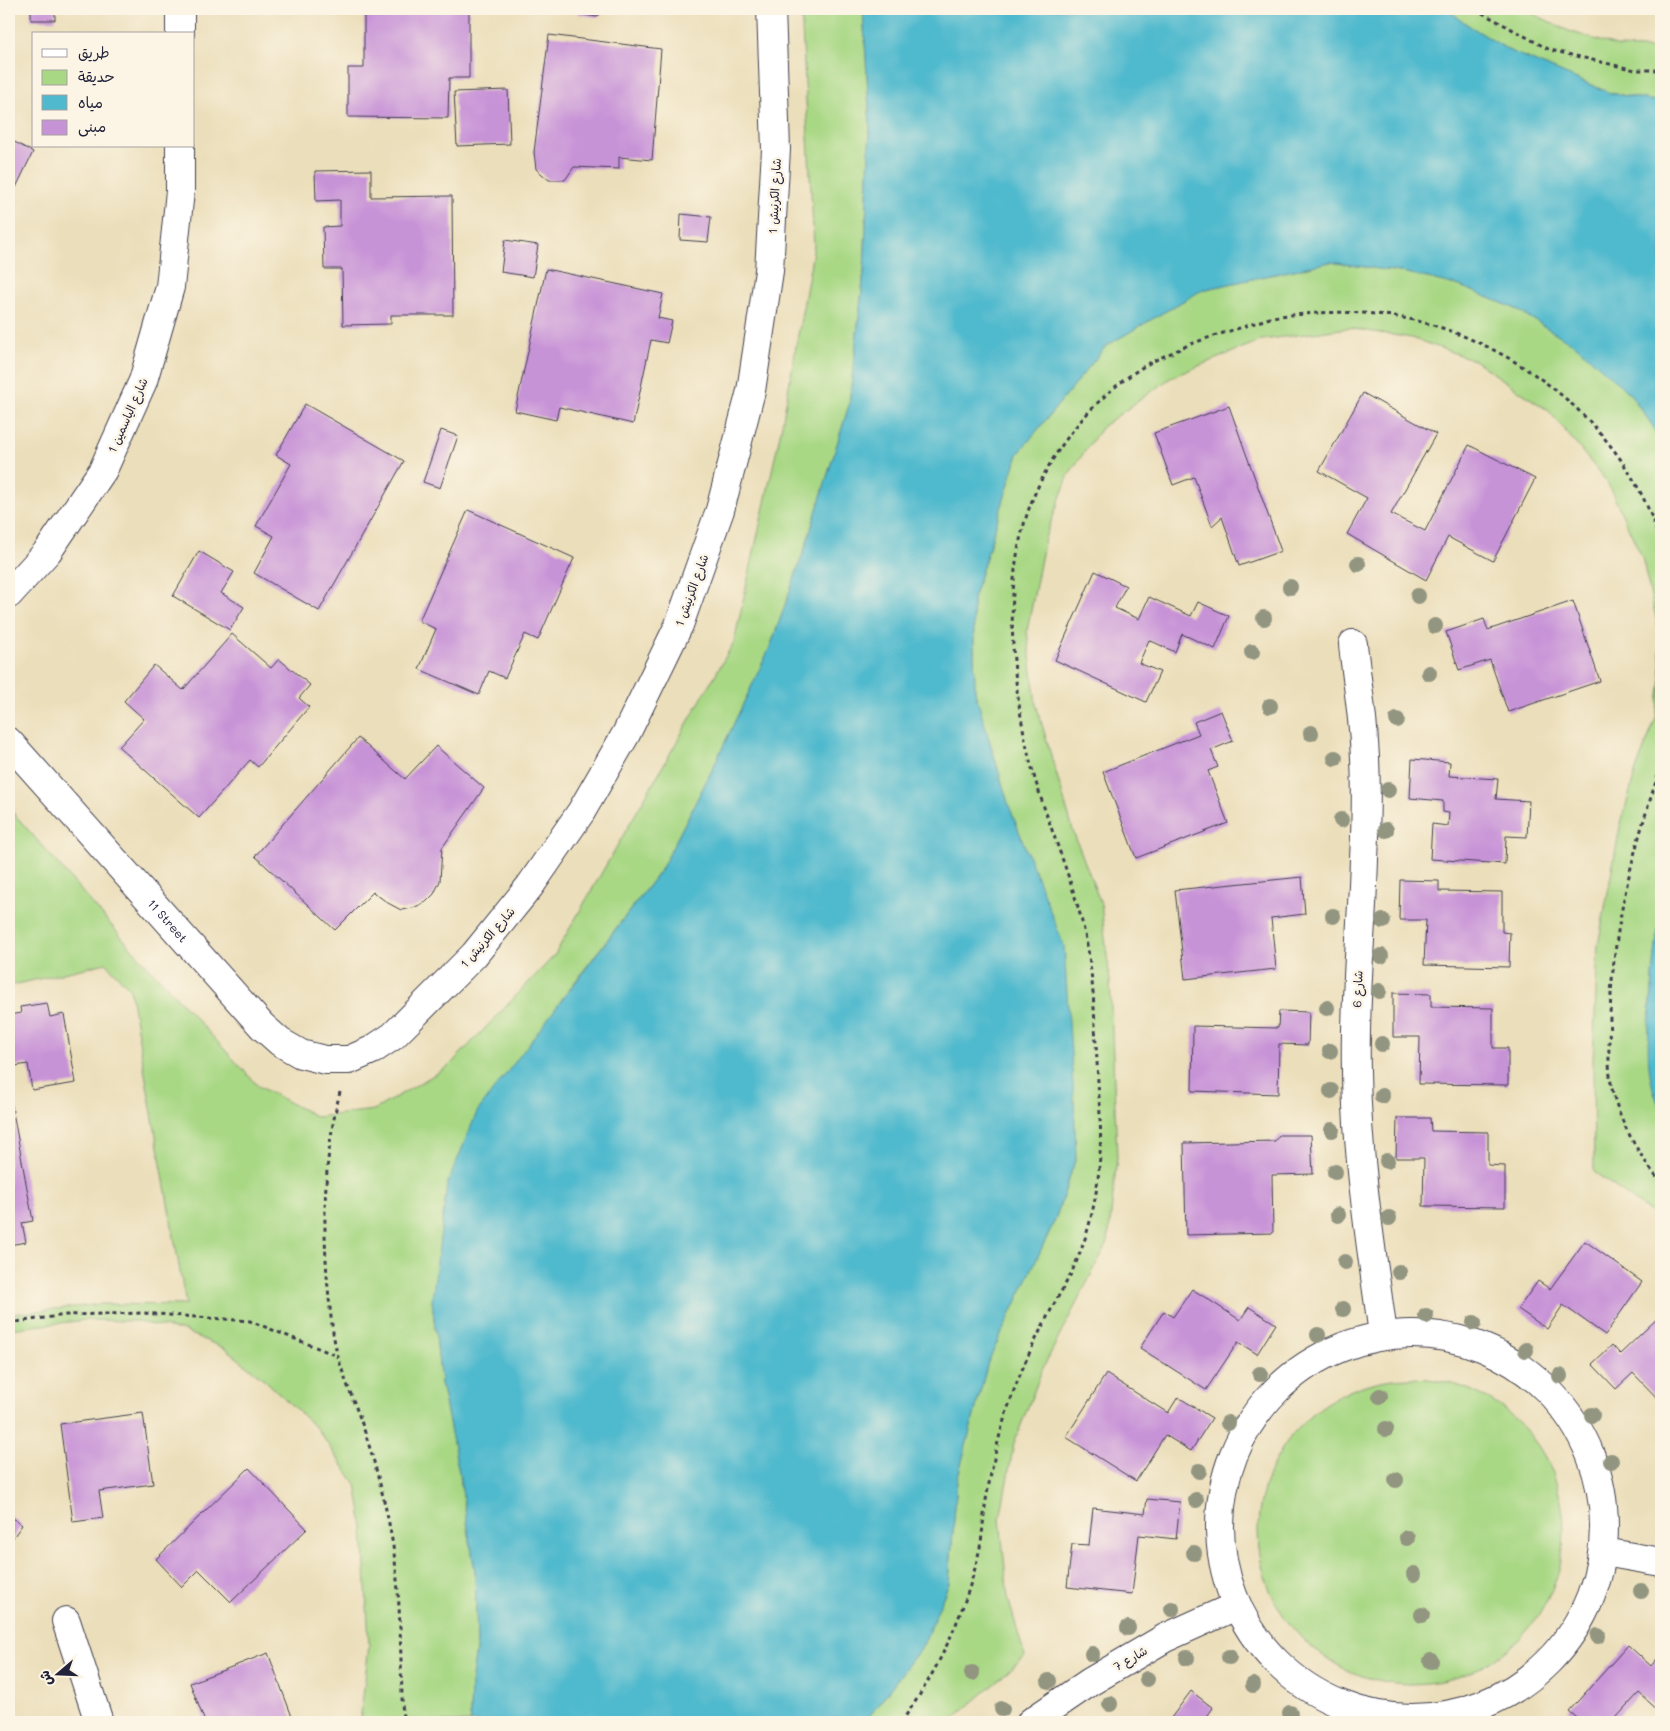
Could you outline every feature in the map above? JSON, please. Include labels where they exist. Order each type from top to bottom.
[{"type":"street","points":[[180,9],[180,32]]},
{"type":"street","name":"شارع الكرنيش 1","points":[[349,1060],[372,1050],[394,1036],[474,955],[530,886],[581,812],[621,743],[679,625],[723,501],[751,391],[768,280],[776,148],[771,9]]},
{"type":"street","name":"شارع الياسمين 1","points":[[9,594],[48,551],[103,470],[144,381],[170,287],[180,191],[180,148]]},
{"type":"street","name":"شارع 6","points":[[1353,644],[1364,742],[1365,800],[1364,858],[1356,994],[1356,1071],[1360,1149],[1368,1226],[1383,1334]]},
{"type":"street","name":"11 Street","points":[[9,742],[262,1026],[280,1042],[301,1054],[325,1060],[349,1060]]},
{"type":"street","points":[[1383,1334],[1442,1334],[1499,1352],[1547,1388],[1583,1436],[1603,1492],[1604,1552],[1589,1605],[1560,1652],[1518,1689],[1470,1717],[1414,1720],[1359,1712],[1308,1689],[1301,1683],[1267,1653],[1236,1606],[1220,1549],[1223,1490],[1242,1433],[1278,1386],[1327,1352],[1383,1334]]},
{"type":"street","points":[[1604,1552],[1661,1562]]},
{"type":"street","name":"شارع 7","points":[[1031,1722],[1090,1682],[1165,1638],[1236,1606]]},
{"type":"street","points":[[66,1621],[99,1722]]},
{"type":"path","points":[[1475,9],[1550,50],[1635,70],[1661,70]]},
{"type":"path","points":[[901,1722],[930,1676],[952,1635],[969,1592],[980,1548],[986,1501],[996,1450],[1011,1399],[1031,1349],[1074,1267],[1088,1229],[1097,1190],[1101,1150],[1092,978],[1085,933],[1073,888],[1041,801],[1029,756],[1020,710],[1015,667],[1013,623],[1014,580],[1023,528],[1042,479],[1069,434],[1105,396],[1147,364],[1194,342],[1277,316],[1338,311],[1377,314],[1417,321],[1455,332],[1491,348],[1526,368],[1558,392],[1610,446],[1630,475],[1647,506],[1661,546]]},
{"type":"path","points":[[1661,767],[1633,854],[1622,904],[1614,955],[1608,1058],[1614,1093],[1626,1128],[1643,1160],[1661,1183]]},
{"type":"path","points":[[349,1060],[337,1104],[330,1148],[325,1239],[328,1284],[338,1356],[367,1438],[381,1486],[391,1535],[398,1584],[404,1722]]},
{"type":"path","points":[[9,1323],[66,1315],[143,1313],[250,1321],[338,1356]]},
{"type":"green space","points":[[801,9],[863,9],[870,126],[864,272],[849,405],[807,542],[771,645],[711,772],[662,868],[561,1000],[432,1300],[441,1383],[460,1477],[475,1572],[477,1642],[471,1685],[471,1722],[360,1722],[369,1645],[363,1527],[356,1484],[317,1429],[265,1380],[226,1349],[184,1331],[133,1321],[86,1320],[9,1329],[9,1314],[102,1304],[186,1305],[130,989],[106,963],[9,986],[9,808],[125,941],[258,1086],[317,1117],[374,1110],[449,1066],[554,956],[734,642],[781,430],[814,246]]},
{"type":"green space","points":[[1447,9],[1523,9],[1569,31],[1619,47],[1661,49],[1661,102],[1610,93],[1510,51],[1468,25]]},
{"type":"green space","points":[[1330,262],[1407,273],[1460,286],[1514,308],[1578,346],[1631,395],[1661,438],[1661,677],[1659,632],[1642,557],[1607,482],[1549,411],[1474,360],[1412,338],[1348,328],[1262,340],[1172,377],[1102,427],[1069,474],[1045,538],[1027,631],[1036,704],[1074,834],[1101,904],[1110,981],[1117,1158],[1108,1242],[1043,1368],[1014,1443],[1000,1519],[1008,1598],[1025,1657],[950,1722],[865,1722],[923,1645],[949,1583],[957,1480],[988,1362],[1055,1220],[1076,1158],[1008,803],[975,692],[973,599],[1018,454],[1106,346],[1202,290]]},
{"type":"green space","points":[[1661,678],[1661,911],[1653,978],[1649,1066],[1655,1096],[1661,1109],[1661,1220],[1594,1172],[1593,1061],[1598,945],[1620,827],[1636,770],[1656,718]]},
{"type":"green space","points":[[1411,1378],[1441,1381],[1470,1390],[1496,1404],[1519,1423],[1538,1446],[1552,1472],[1561,1501],[1564,1531],[1561,1561],[1552,1590],[1538,1616],[1519,1639],[1496,1658],[1470,1672],[1441,1681],[1411,1684],[1381,1681],[1352,1672],[1326,1658],[1303,1639],[1284,1616],[1270,1590],[1261,1561],[1258,1531],[1261,1501],[1270,1472],[1284,1446],[1303,1423],[1326,1404],[1352,1390],[1381,1381]]},
{"type":"water","points":[[863,9],[1447,9],[1468,25],[1510,51],[1610,93],[1661,102],[1661,438],[1631,395],[1578,347],[1514,308],[1460,286],[1407,273],[1330,262],[1202,290],[1106,346],[1018,454],[973,599],[975,692],[1008,803],[1064,946],[1076,1158],[1055,1220],[988,1362],[957,1480],[949,1583],[923,1645],[865,1722],[471,1722],[471,1685],[477,1642],[475,1572],[460,1477],[441,1383],[432,1300],[447,1185],[477,1112],[662,868],[711,772],[771,645],[807,542],[849,405],[864,272],[870,126]]},
{"type":"water","points":[[1661,911],[1661,1109],[1651,1081],[1648,1051],[1654,961]]},
{"type":"building","points":[[31,9],[55,9],[55,20],[31,20]]},
{"type":"building","points":[[364,9],[469,9],[469,78],[449,78],[448,118],[348,117],[348,68],[364,68]]},
{"type":"building","points":[[578,9],[606,9],[597,17],[579,14]]},
{"type":"building","points":[[549,35],[661,49],[652,160],[619,157],[619,169],[574,167],[565,180],[549,180],[536,169],[534,152]]},
{"type":"building","points":[[508,90],[510,144],[457,146],[454,92]]},
{"type":"building","points":[[9,139],[33,152],[9,202]]},
{"type":"building","points":[[371,170],[371,197],[452,196],[453,315],[391,315],[391,324],[343,325],[342,269],[324,269],[323,227],[340,226],[340,200],[316,201],[315,171]]},
{"type":"building","points":[[681,214],[711,217],[708,242],[680,240]]},
{"type":"building","points":[[505,240],[538,245],[533,277],[501,272]]},
{"type":"building","points":[[546,269],[663,294],[658,318],[672,321],[667,343],[651,340],[633,424],[559,407],[556,420],[515,411]]},
{"type":"building","points":[[1363,393],[1436,434],[1391,514],[1425,531],[1469,445],[1535,479],[1493,561],[1448,537],[1426,580],[1347,534],[1367,498],[1319,471]]},
{"type":"building","points":[[305,404],[404,461],[319,611],[254,573],[274,536],[256,526],[291,464],[276,455]]},
{"type":"building","points":[[1229,406],[1281,551],[1239,566],[1222,517],[1212,526],[1194,477],[1173,485],[1154,433]]},
{"type":"building","points":[[441,430],[458,436],[440,488],[423,482]]},
{"type":"building","points":[[468,510],[574,558],[538,640],[525,634],[505,678],[489,671],[479,695],[419,669],[436,629],[419,621]]},
{"type":"building","points":[[199,551],[234,572],[221,593],[244,607],[230,630],[173,596]]},
{"type":"building","points":[[1095,571],[1126,586],[1115,608],[1139,619],[1149,597],[1191,616],[1198,602],[1229,616],[1215,649],[1182,634],[1175,652],[1149,640],[1139,663],[1160,672],[1146,702],[1055,660]]},
{"type":"building","points":[[1573,601],[1600,681],[1508,712],[1490,660],[1459,670],[1446,632],[1484,619],[1488,630]]},
{"type":"building","points":[[232,634],[271,668],[279,659],[310,685],[299,698],[309,707],[258,767],[250,760],[199,818],[119,747],[144,719],[124,701],[154,665],[183,690]]},
{"type":"building","points":[[1221,711],[1233,741],[1211,750],[1218,767],[1208,771],[1228,823],[1136,858],[1103,772],[1199,734],[1194,722]]},
{"type":"building","points":[[358,738],[405,779],[436,746],[484,788],[442,848],[440,881],[434,894],[426,902],[413,908],[401,910],[373,892],[335,930],[255,856]]},
{"type":"building","points":[[1412,759],[1450,762],[1449,776],[1498,779],[1496,799],[1529,801],[1527,837],[1506,836],[1505,864],[1430,859],[1432,824],[1448,826],[1449,813],[1443,812],[1443,801],[1410,798]]},
{"type":"building","points":[[1302,877],[1305,914],[1271,918],[1276,969],[1185,979],[1175,890]]},
{"type":"building","points":[[1400,880],[1439,881],[1439,891],[1502,892],[1502,932],[1510,933],[1509,967],[1424,965],[1426,920],[1399,920]]},
{"type":"building","points":[[1393,993],[1431,994],[1431,1007],[1493,1008],[1493,1048],[1508,1048],[1508,1085],[1419,1084],[1420,1037],[1393,1037]]},
{"type":"building","points":[[47,1003],[50,1017],[64,1014],[76,1083],[32,1090],[28,1064],[9,1067],[9,1015],[21,1013],[20,1007]]},
{"type":"building","points":[[1279,1011],[1309,1012],[1308,1045],[1279,1044],[1278,1094],[1192,1091],[1193,1026],[1278,1028]]},
{"type":"building","points":[[9,1090],[33,1221],[22,1223],[26,1242],[9,1245]]},
{"type":"building","points":[[1397,1118],[1430,1118],[1431,1131],[1488,1132],[1488,1165],[1505,1166],[1505,1207],[1423,1206],[1424,1158],[1396,1158]]},
{"type":"building","points":[[1279,1135],[1311,1135],[1313,1174],[1272,1175],[1273,1233],[1186,1235],[1184,1143],[1275,1141]]},
{"type":"building","points":[[1585,1241],[1642,1282],[1605,1335],[1563,1305],[1547,1329],[1518,1309],[1538,1281],[1550,1289]]},
{"type":"building","points":[[1192,1289],[1240,1320],[1249,1307],[1276,1324],[1257,1354],[1238,1342],[1206,1390],[1140,1348],[1164,1311],[1173,1317]]},
{"type":"building","points":[[1661,1315],[1661,1402],[1633,1373],[1616,1389],[1592,1364],[1612,1345],[1620,1354]]},
{"type":"building","points":[[1106,1374],[1168,1413],[1178,1397],[1212,1418],[1191,1451],[1165,1435],[1136,1481],[1066,1437]]},
{"type":"building","points":[[143,1413],[153,1484],[99,1491],[103,1518],[73,1522],[60,1424]]},
{"type":"building","points":[[249,1468],[307,1529],[231,1602],[199,1570],[182,1587],[156,1559]]},
{"type":"building","points":[[1147,1499],[1180,1502],[1176,1539],[1139,1535],[1132,1594],[1067,1587],[1072,1544],[1089,1545],[1093,1508],[1145,1514]]},
{"type":"building","points":[[9,1515],[22,1525],[9,1543]]},
{"type":"building","points":[[1628,1645],[1651,1666],[1661,1654],[1661,1713],[1639,1693],[1615,1719],[1618,1722],[1582,1722],[1569,1711]]},
{"type":"building","points":[[268,1653],[294,1722],[205,1722],[190,1683]]},
{"type":"building","points":[[1191,1691],[1213,1708],[1208,1715],[1218,1722],[1168,1722]]}]
